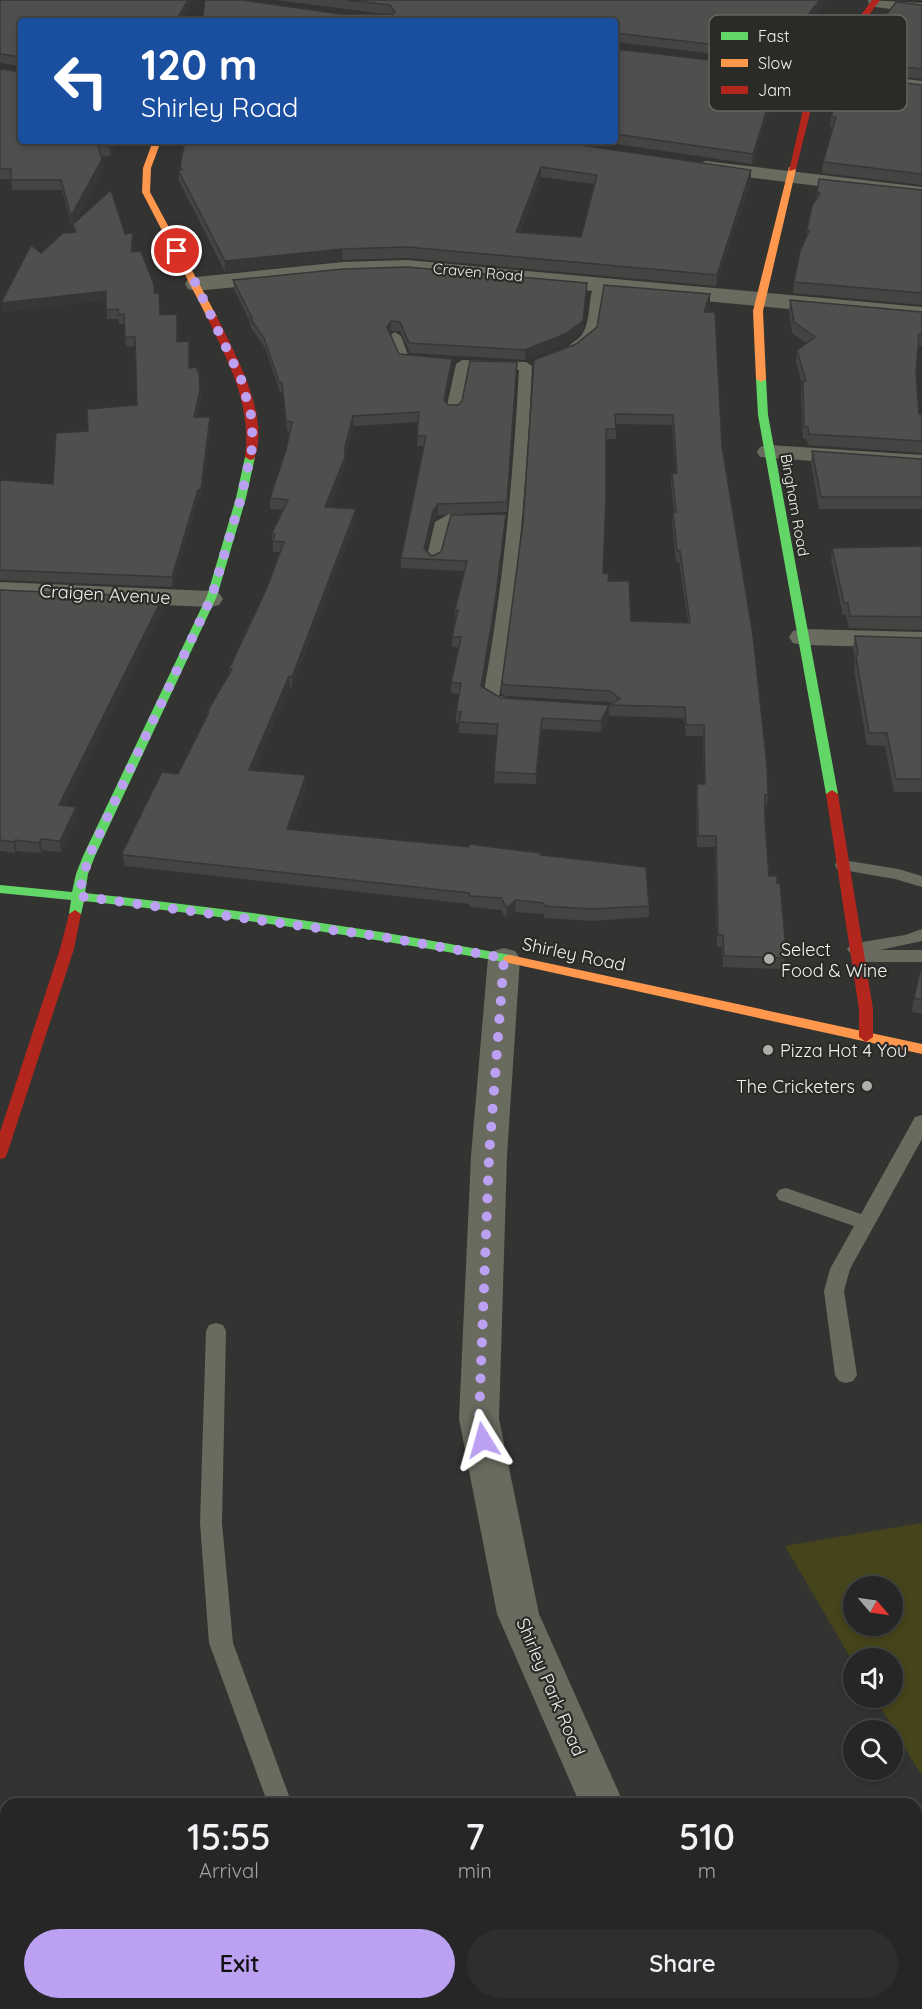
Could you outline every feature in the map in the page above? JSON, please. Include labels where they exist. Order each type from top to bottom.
[{"type":"street","points":[[875,1],[922,8]]},
{"type":"street","name":"Bingham Road","points":[[865,15],[875,1]]},
{"type":"street","points":[[907,85],[922,87]]},
{"type":"street","name":"Bingham Road","points":[[805,111],[760,298],[763,415],[843,865],[866,1009],[866,1037]]},
{"type":"street","points":[[0,1154],[67,950],[89,856],[210,599],[248,474],[253,426],[241,379],[196,284],[157,216],[147,192],[147,168],[156,144]]},
{"type":"street","points":[[688,164],[922,193]]},
{"type":"street","name":"Craven Road","points":[[196,284],[343,268],[441,268],[922,314]]},
{"type":"street","points":[[769,452],[922,462]]},
{"type":"street","name":"Craigen Avenue","points":[[0,590],[210,599]]},
{"type":"street","points":[[803,637],[922,640]]},
{"type":"street","name":"Shirley Road","points":[[0,889],[78,896],[377,936],[504,958],[922,1049]]},
{"type":"street","name":"Shirley Park Road","points":[[504,958],[489,1156],[479,1419],[518,1614],[599,1798]]},
{"type":"lane","points":[[558,353],[579,345],[588,337],[591,332],[596,294],[600,283]]},
{"type":"lane","points":[[395,336],[403,358],[462,364],[531,364],[523,431],[503,518],[491,696],[501,702],[523,703]]},
{"type":"lane","points":[[453,410],[462,364]]},
{"type":"lane","points":[[433,560],[442,522],[445,519],[503,518]]},
{"type":"lane","points":[[843,865],[898,874],[922,882]]},
{"type":"lane","points":[[856,952],[922,935]]},
{"type":"lane","points":[[856,952],[922,956]]},
{"type":"lane","points":[[846,1376],[834,1291],[836,1280],[922,1122]]},
{"type":"lane","points":[[786,1195],[866,1223]]},
{"type":"lane","points":[[216,1331],[211,1523],[221,1643],[278,1798]]},
{"type":"shaded area","points":[[922,1523],[922,1776],[903,1744],[903,1720],[888,1720],[881,1708],[903,1708],[903,1648],[845,1648],[785,1546]]},
{"type":"building","points":[[0,0],[188,0],[178,18],[18,18],[18,57],[0,54]]},
{"type":"building","points":[[205,0],[241,0],[340,14],[393,14],[395,12],[390,5],[347,0],[820,0],[808,15],[709,15],[709,44],[618,33],[618,18],[202,18]]},
{"type":"building","points":[[896,2],[922,5],[922,69],[907,67],[907,15],[886,15]]},
{"type":"building","points":[[618,49],[709,60],[709,111],[766,111],[753,154],[618,134]]},
{"type":"building","points":[[0,69],[18,72],[18,144],[110,144],[98,146],[102,159],[71,216],[61,180],[11,180],[11,169],[0,169]]},
{"type":"building","points":[[907,83],[922,85],[922,174],[823,162],[836,117],[831,117],[833,111],[907,111]]},
{"type":"building","points":[[184,144],[573,144],[751,170],[717,275],[407,247],[342,249],[225,261],[178,170],[182,170],[180,166]],"holes":[[[541,167],[597,175],[581,237],[516,232]]]},
{"type":"building","points":[[819,179],[922,190],[922,293],[794,282],[800,251],[809,231],[807,229],[812,206],[820,193],[817,193]]},
{"type":"building","points":[[111,190],[125,234],[133,233],[131,252],[141,251],[154,285],[154,293],[159,293],[160,315],[177,314],[177,342],[189,341],[189,368],[197,367],[199,371],[200,390],[194,417],[210,417],[201,489],[198,490],[172,577],[0,570],[1,480],[53,484],[56,433],[88,431],[87,409],[137,405],[135,337],[125,337],[124,314],[119,315],[118,309],[106,310],[106,291],[1,303],[31,245],[41,253],[63,233],[76,232],[73,224]]},
{"type":"building","points":[[407,267],[587,283],[583,321],[565,334],[525,350],[409,343],[400,322],[391,321],[387,327],[399,354],[452,359],[444,400],[448,405],[458,405],[462,401],[470,361],[517,362],[507,502],[438,504],[433,511],[424,549],[432,556],[441,552],[451,515],[506,514],[495,603],[481,686],[501,698],[609,705],[601,721],[542,718],[536,774],[494,772],[498,724],[459,722],[461,712],[456,712],[461,683],[451,683],[461,637],[452,637],[458,610],[455,610],[467,561],[401,558],[426,436],[417,436],[419,412],[353,416],[345,447],[345,457],[325,507],[356,509],[292,677],[289,676],[249,770],[306,775],[287,829],[469,847],[469,844],[646,867],[649,906],[592,909],[545,906],[543,903],[516,900],[507,908],[501,898],[470,896],[469,893],[122,853],[162,772],[178,774],[209,712],[207,712],[232,669],[229,669],[266,590],[284,542],[273,541],[275,534],[272,533],[288,500],[270,498],[286,450],[292,422],[286,421],[282,383],[279,382],[264,338],[250,318],[252,318],[233,280],[343,269]]},
{"type":"building","points":[[604,285],[710,294],[704,312],[715,312],[722,446],[753,636],[767,765],[768,795],[765,795],[765,819],[769,876],[777,876],[777,883],[780,883],[786,951],[783,951],[783,958],[724,956],[723,935],[718,935],[716,836],[698,836],[697,784],[705,784],[704,725],[686,725],[685,707],[609,705],[620,699],[610,691],[506,685],[502,682],[523,522],[534,360],[576,344],[597,327]],"holes":[[[615,414],[673,415],[677,473],[672,473],[676,512],[673,512],[677,551],[680,551],[690,623],[631,621],[629,581],[608,581],[609,574],[603,573],[606,429],[616,429]]]},
{"type":"building","points":[[790,300],[922,312],[922,334],[919,334],[916,373],[919,414],[922,414],[922,441],[809,434],[808,427],[804,427],[803,381],[806,381],[797,350],[815,337],[794,322]]},
{"type":"building","points":[[812,451],[922,459],[922,497],[821,497]]},
{"type":"building","points":[[922,546],[922,617],[850,616],[848,603],[844,603],[832,548]]},
{"type":"building","points":[[0,590],[163,597],[59,805],[76,807],[60,841],[41,839],[39,843],[0,840]]},
{"type":"building","points":[[855,636],[922,638],[922,779],[896,779],[887,733],[869,733],[856,657],[858,654]]},
{"type":"building","points":[[922,967],[922,1000],[914,998]]},
{"type":"traffic: fast","points":[[761,379],[763,415],[832,794]]},
{"type":"traffic: fast","points":[[75,914],[82,874],[89,856],[212,596],[241,498],[250,457]]},
{"type":"traffic: fast","points":[[0,889],[256,917],[383,936],[510,959]]},
{"type":"traffic: slow","points":[[156,144],[147,168],[146,192],[212,317]]},
{"type":"traffic: slow","points":[[761,379],[758,311],[792,169]]},
{"type":"traffic: slow","points":[[510,959],[922,1049]]},
{"type":"traffic: jam","points":[[865,15],[876,0]]},
{"type":"traffic: jam","points":[[792,169],[806,111]]},
{"type":"traffic: jam","points":[[212,317],[236,367],[248,403],[252,421],[250,457]]},
{"type":"traffic: jam","points":[[832,794],[866,1009],[866,1037]]},
{"type":"traffic: jam","points":[[0,1154],[67,949],[75,914]]},
{"type":"place","name":"Select Food & Wine","points":[[769,959]]},
{"type":"place","name":"Pizza Hot 4 You","points":[[768,1050]]},
{"type":"place","name":"The Cricketers","points":[[867,1086]]},
{"type":"route","points":[[177,251],[196,284],[241,379],[251,415],[253,444],[248,474],[212,596],[89,856],[82,874],[78,896],[377,936],[504,958],[489,1156],[479,1419],[483,1440]]}]
